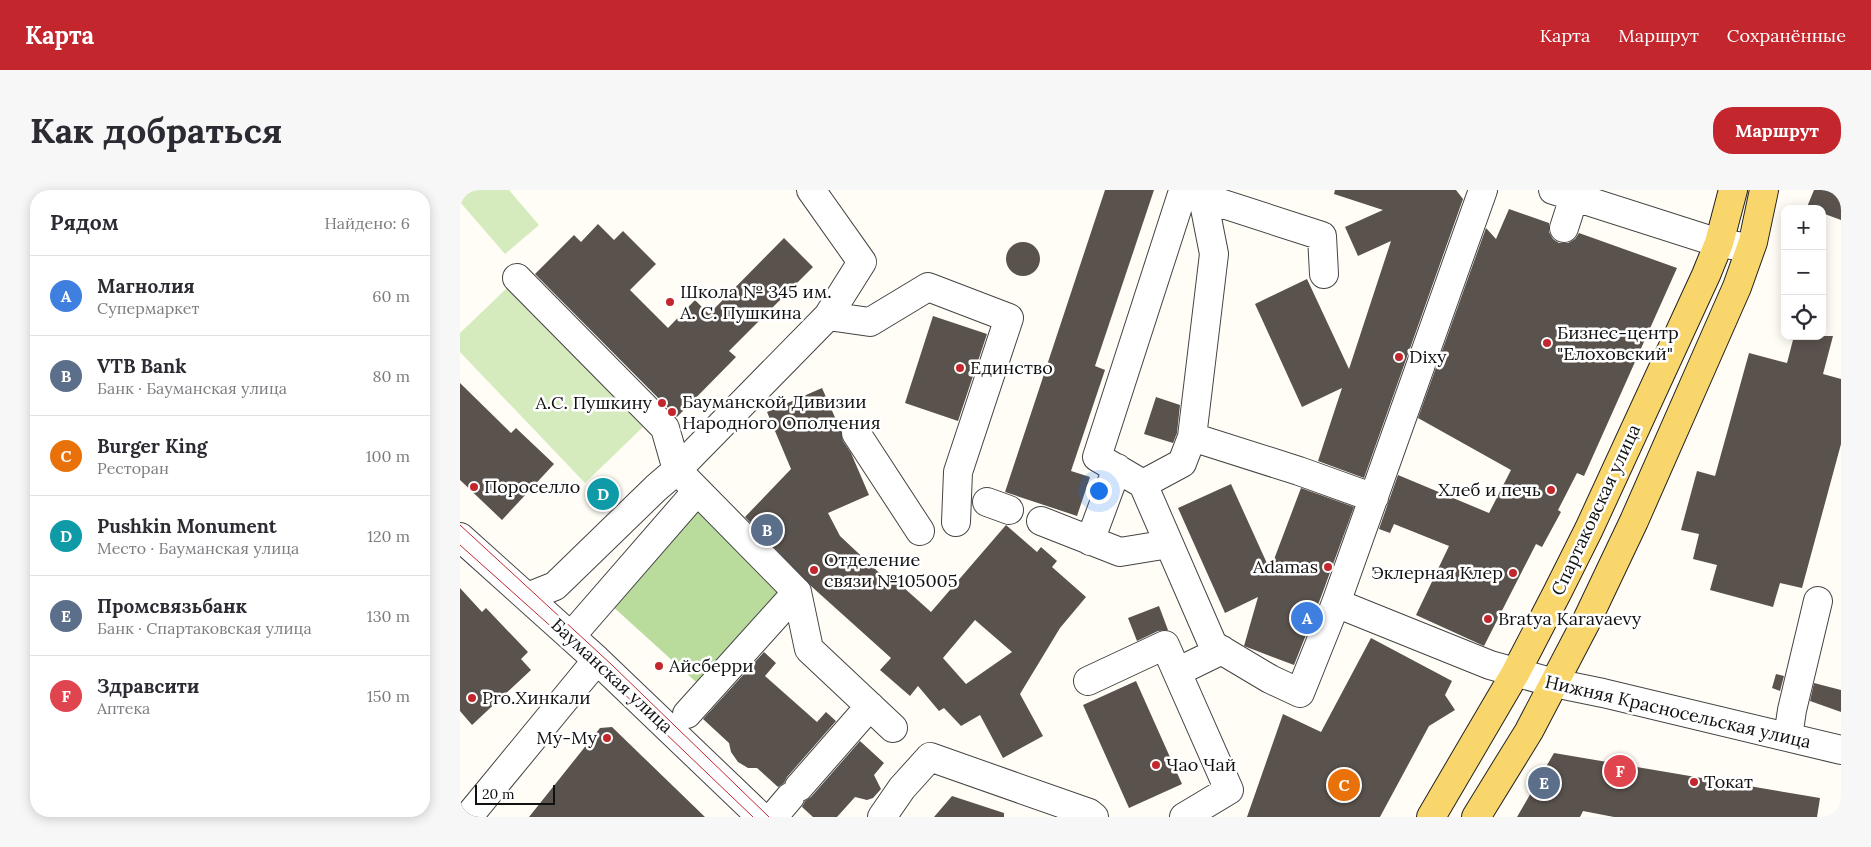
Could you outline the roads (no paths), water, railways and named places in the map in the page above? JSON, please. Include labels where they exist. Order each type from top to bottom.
[{"type":"main road","name":"Спартаковская улица","points":[[1431,817],[1516,672],[1589,529],[1706,275],[1719,243],[1733,190]]},
{"type":"main road","points":[[1476,817],[1528,731],[1554,683],[1587,620],[1634,521],[1737,287],[1750,248],[1764,190]]},
{"type":"street","points":[[530,600],[536,594],[555,586],[677,470],[828,316],[862,262],[811,190]]},
{"type":"street","points":[[1324,274],[1322,236],[1204,194],[1183,192],[1097,457],[1143,484],[1213,644],[1270,679],[1300,693],[1336,603],[1483,190]]},
{"type":"street","points":[[1564,228],[1563,193],[1719,243],[1750,248]]},
{"type":"street","points":[[1143,484],[1182,463],[1192,437],[1214,254],[1204,194]]},
{"type":"street","points":[[517,278],[665,428],[677,470],[797,592],[809,649],[893,728]]},
{"type":"street","points":[[828,316],[870,322],[928,286],[1009,318],[958,472],[956,522]]},
{"type":"street","points":[[856,433],[920,531]]},
{"type":"street","points":[[1192,437],[1299,471],[1374,498]]},
{"type":"street","points":[[1090,541],[1117,468]]},
{"type":"street","points":[[571,636],[697,491]]},
{"type":"street","points":[[1041,522],[1120,552],[1169,544]]},
{"type":"street","name":"Бауманская улица","points":[[464,547],[571,636],[763,817]]},
{"type":"street","points":[[687,714],[797,592]]},
{"type":"street","points":[[1788,738],[1792,710],[1818,601]]},
{"type":"street","name":"Нижняя Красносельская улица","points":[[1336,603],[1490,665],[1554,683],[1841,750]]},
{"type":"street","points":[[1088,681],[1165,645],[1229,790],[1184,817]]},
{"type":"street","points":[[1177,672],[1222,650]]},
{"type":"street","points":[[468,817],[597,660]]},
{"type":"street","points":[[763,817],[794,792],[870,706]]},
{"type":"street","points":[[882,817],[902,788],[930,757],[1089,813],[1094,817]]},
{"type":"tram line","points":[[460,525],[612,665],[769,817]]},
{"type":"tram line","points":[[460,545],[594,665],[753,817]]},
{"type":"place","name":"Школа № 345 им. А. С. Пушкина","points":[[670,302]]},
{"type":"place","name":"Бизнес-центр \"Елоховский\"","points":[[1547,343]]},
{"type":"place","name":"Dixy","points":[[1399,357]]},
{"type":"place","name":"Единство","points":[[960,368]]},
{"type":"place","name":"А.С. Пушкину","points":[[662,403]]},
{"type":"place","name":"Бауманской Дивизии Народного Ополчения","points":[[672,412]]},
{"type":"place","name":"Пороселло","points":[[474,487]]},
{"type":"place","name":"Хлеб и печь","points":[[1551,490]]},
{"type":"place","name":"Pushkin Monument","points":[[603,494]]},
{"type":"place","name":"VTB Bank","points":[[767,530]]},
{"type":"place","name":"Adamas","points":[[1328,567]]},
{"type":"place","name":"Отделение связи №105005","points":[[814,570]]},
{"type":"place","name":"Эклерная Клер","points":[[1513,573]]},
{"type":"place","name":"Магнолия","points":[[1307,618]]},
{"type":"place","name":"Bratya Karavaevy","points":[[1488,619]]},
{"type":"place","name":"Айсберри","points":[[659,666]]},
{"type":"place","name":"Pro.Хинкали","points":[[472,698]]},
{"type":"place","name":"Му-Му","points":[[607,738]]},
{"type":"place","name":"Чао Чай","points":[[1156,765]]},
{"type":"place","name":"Здравсити","points":[[1620,771]]},
{"type":"place","name":"Токат","points":[[1694,782]]},
{"type":"place","name":"Промсвязьбанк","points":[[1544,783]]},
{"type":"place","name":"Burger King","points":[[1344,785]]}]
